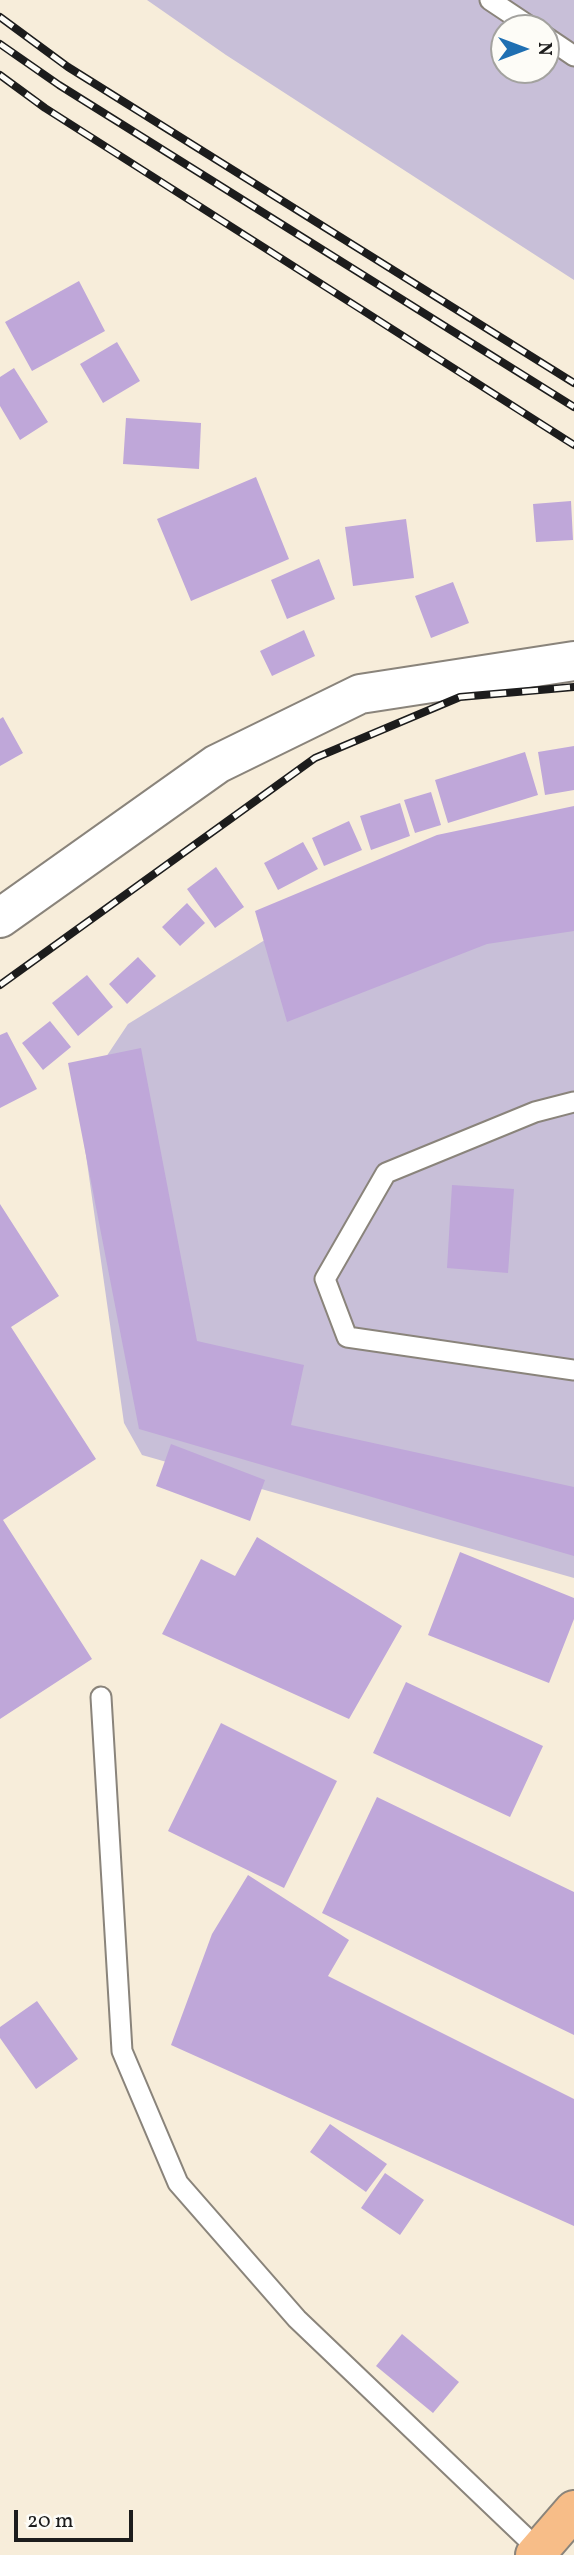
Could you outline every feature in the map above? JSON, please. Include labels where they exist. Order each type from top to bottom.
[{"type":"main road","points":[[537,2553],[574,2510]]},
{"type":"street","points":[[0,918],[217,764],[360,694],[574,661]]},
{"type":"lane","points":[[499,3],[514,14]]},
{"type":"lane","points":[[574,1102],[535,1112],[386,1173],[325,1279],[347,1337],[574,1370]]},
{"type":"lane","points":[[101,1697],[122,2051],[178,2183],[297,2319],[537,2553]]},
{"type":"shaded area","points":[[147,0],[574,0],[574,280],[226,55]]},
{"type":"shaded area","points":[[574,837],[574,1578],[142,1455],[124,1423],[78,1099],[128,1024],[299,919]]},
{"type":"building","points":[[79,281],[105,331],[32,371],[5,322]]},
{"type":"building","points":[[117,342],[140,381],[103,403],[80,364]]},
{"type":"building","points":[[14,368],[48,422],[20,440],[0,406],[0,377]]},
{"type":"building","points":[[126,418],[201,423],[199,469],[123,464]]},
{"type":"building","points":[[256,477],[289,559],[191,601],[157,519]]},
{"type":"building","points":[[571,501],[573,540],[536,542],[533,504]]},
{"type":"building","points":[[406,519],[414,578],[353,586],[345,527]]},
{"type":"building","points":[[319,559],[335,599],[287,619],[271,580]]},
{"type":"building","points":[[453,582],[469,623],[431,638],[415,596]]},
{"type":"building","points":[[304,630],[315,656],[272,676],[260,651]]},
{"type":"building","points":[[3,717],[23,753],[0,766],[0,719]]},
{"type":"building","points":[[574,746],[574,790],[545,795],[538,752]]},
{"type":"building","points":[[525,752],[538,795],[448,823],[435,780]]},
{"type":"building","points":[[431,792],[441,825],[415,833],[404,800]]},
{"type":"building","points":[[400,803],[410,836],[371,850],[360,816]]},
{"type":"building","points":[[574,806],[574,931],[487,944],[287,1022],[255,911],[437,835]]},
{"type":"building","points":[[349,821],[362,850],[324,866],[312,838]]},
{"type":"building","points":[[303,842],[318,869],[278,890],[264,863]]},
{"type":"building","points":[[216,867],[244,907],[215,928],[187,889]]},
{"type":"building","points":[[187,903],[205,923],[180,946],[162,927]]},
{"type":"building","points":[[138,957],[156,976],[127,1004],[109,984]]},
{"type":"building","points":[[87,975],[113,1007],[78,1036],[52,1003]]},
{"type":"building","points":[[50,1021],[71,1047],[43,1070],[22,1043]]},
{"type":"building","points":[[7,1032],[37,1089],[0,1108],[0,1035]]},
{"type":"building","points":[[141,1048],[197,1341],[304,1365],[291,1425],[574,1487],[574,1556],[139,1429],[68,1063]]},
{"type":"building","points":[[452,1185],[514,1189],[508,1273],[447,1268]]},
{"type":"building","points":[[0,1204],[59,1296],[11,1327],[96,1459],[3,1520],[92,1659],[0,1719]]},
{"type":"building","points":[[171,1444],[265,1480],[250,1521],[156,1486]]},
{"type":"building","points":[[257,1537],[402,1626],[349,1719],[162,1634],[201,1559],[235,1576]]},
{"type":"building","points":[[460,1552],[574,1598],[574,1619],[549,1683],[428,1635]]},
{"type":"building","points":[[406,1682],[543,1746],[510,1817],[373,1753]]},
{"type":"building","points":[[221,1723],[337,1781],[284,1888],[168,1831]]},
{"type":"building","points":[[377,1797],[574,1892],[574,2035],[322,1913]]},
{"type":"building","points":[[248,1875],[349,1940],[328,1976],[574,2099],[574,2226],[171,2045],[212,1934]]},
{"type":"building","points":[[37,2001],[78,2059],[36,2089],[0,2038],[0,2027]]},
{"type":"building","points":[[330,2124],[387,2164],[366,2192],[310,2152]]},
{"type":"building","points":[[385,2173],[424,2200],[400,2235],[361,2208]]},
{"type":"building","points":[[402,2334],[459,2382],[433,2413],[376,2366]]},
{"type":"railway","points":[[0,17],[68,67],[574,383]]},
{"type":"railway","points":[[0,44],[59,85],[574,407]]},
{"type":"railway","points":[[0,75],[45,108],[574,445]]},
{"type":"railway","points":[[0,985],[315,758],[460,697],[574,687]]}]
